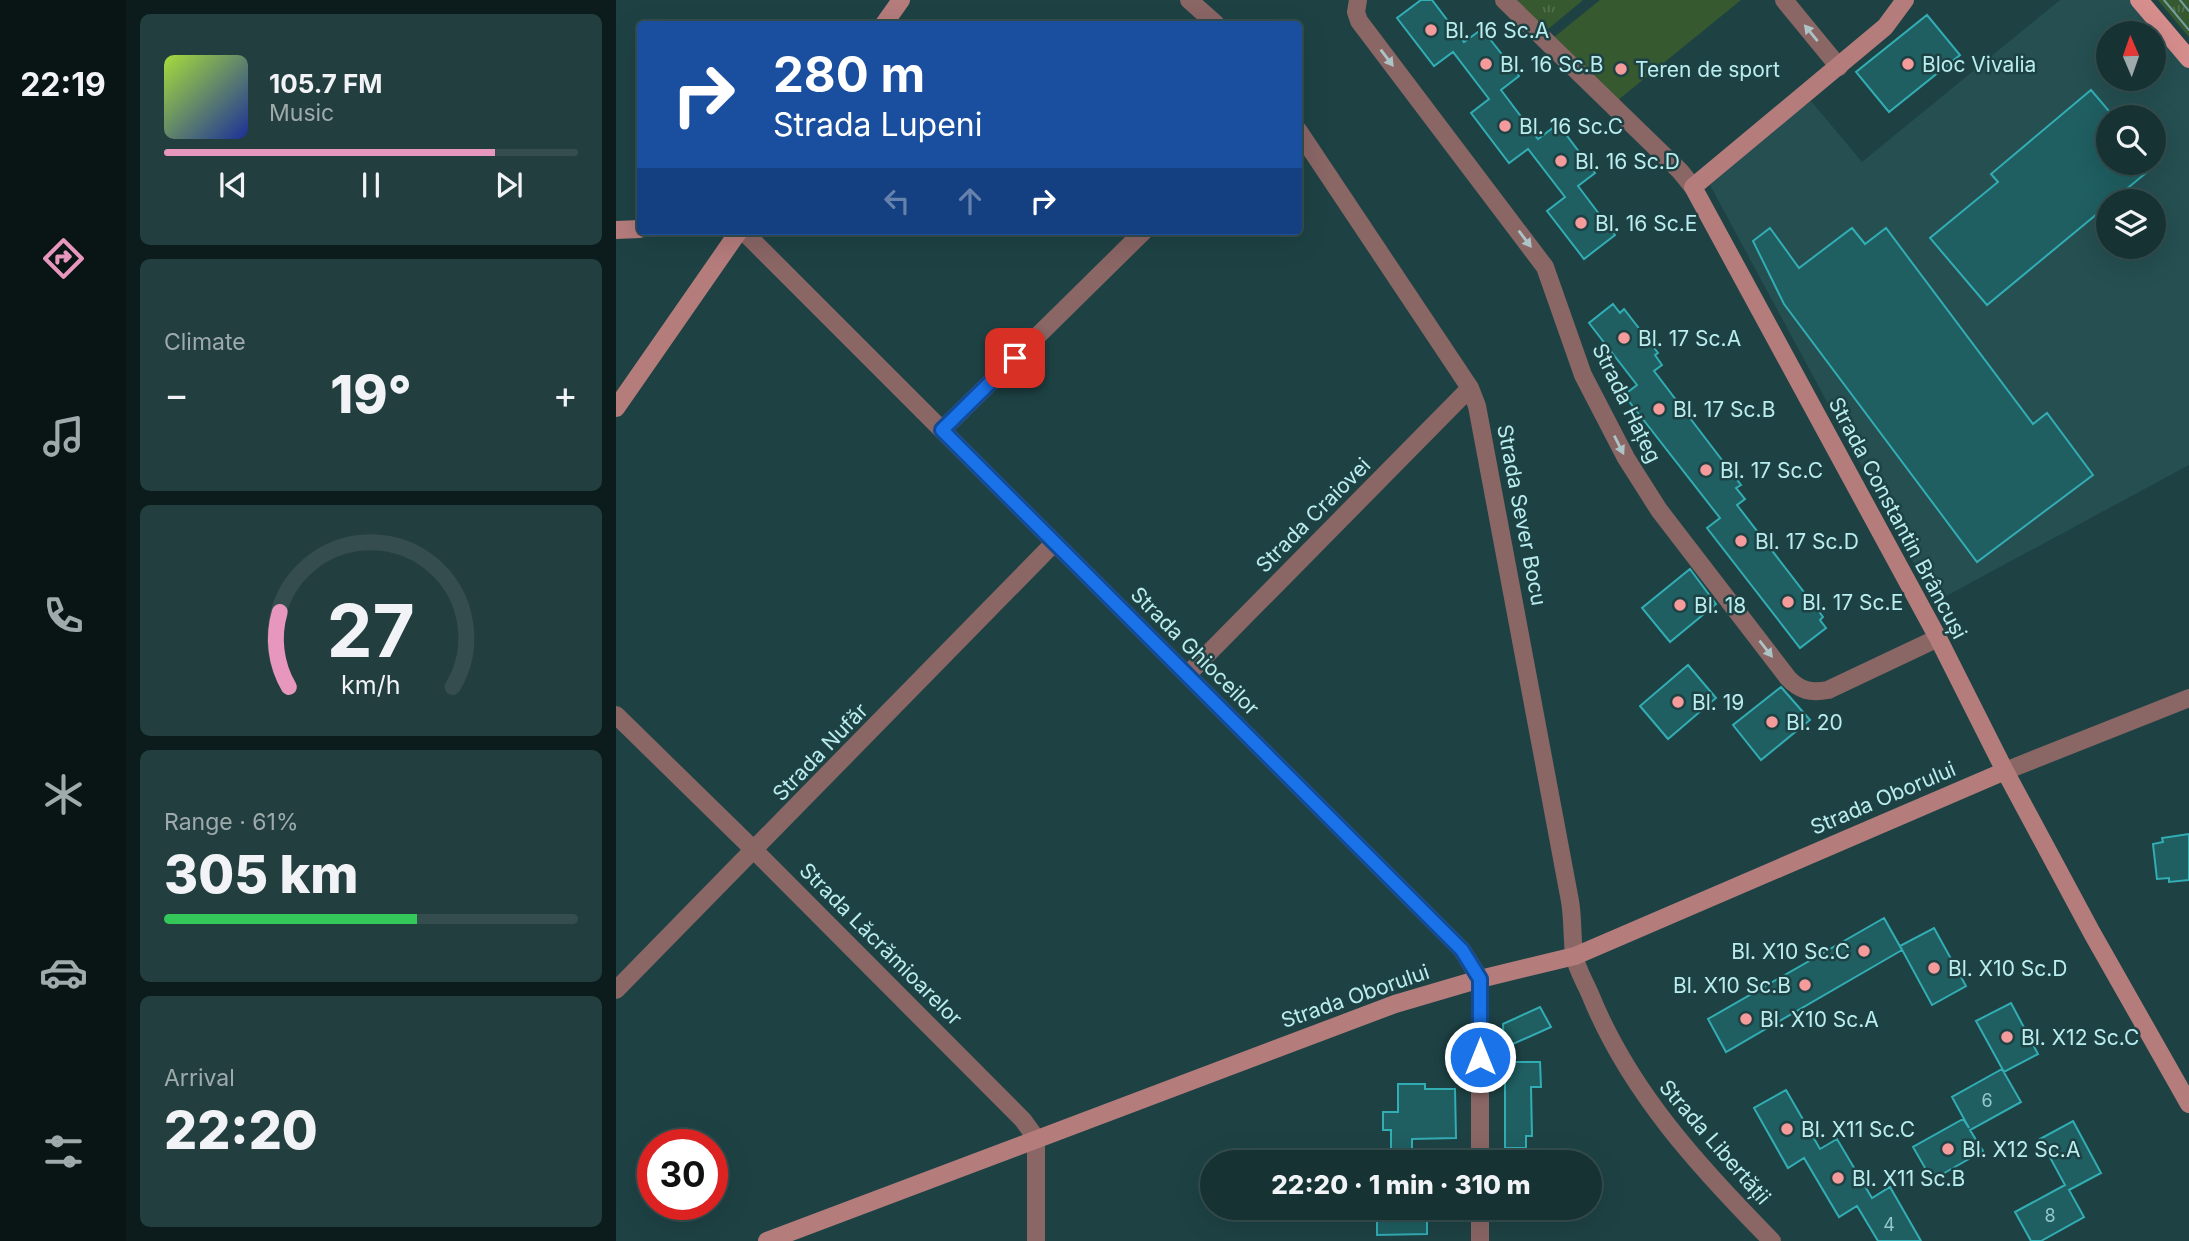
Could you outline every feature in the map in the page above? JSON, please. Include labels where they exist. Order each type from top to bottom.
[{"type":"main road","points":[[2139,0],[2189,59]]},
{"type":"street","points":[[886,21],[901,0]]},
{"type":"street","points":[[1189,0],[1213,21]]},
{"type":"street","name":"Strada Hațeg","points":[[1358,0],[1356,12],[1359,21],[1545,267],[1583,375],[1626,458],[1659,510],[1788,678],[1805,691],[1828,690],[1938,638]]},
{"type":"street","name":"Strada Constantin Brâncuși","points":[[1504,0],[1693,187],[1938,638],[2005,771],[2189,1104]]},
{"type":"street","points":[[1784,0],[1839,66]]},
{"type":"street","points":[[1693,187],[1885,27],[1905,0]]},
{"type":"street","name":"Strada Sever Bocu","points":[[1302,136],[1470,388],[1482,425],[1570,901],[1574,956]]},
{"type":"street","points":[[616,230],[637,229]]},
{"type":"street","points":[[616,408],[738,235]]},
{"type":"street","name":"Strada Ghioceilor","points":[[745,235],[1438,925],[1462,950],[1480,979]]},
{"type":"street","points":[[942,430],[1140,235]]},
{"type":"street","name":"Strada Craiovei","points":[[1187,675],[1470,388]]},
{"type":"street","name":"Strada Nufăr","points":[[616,990],[1054,543]]},
{"type":"street","name":"Strada Oborului","points":[[767,1241],[1382,1008],[1480,979],[1574,956],[2005,771],[2189,698]]},
{"type":"street","name":"Strada Lăcrămioarelor","points":[[616,715],[1010,1105],[1035,1138]]},
{"type":"street","name":"Strada Libertății","points":[[1574,956],[1597,1013],[1646,1099],[1677,1139],[1772,1241]]},
{"type":"street","points":[[1480,979],[1480,1150]]},
{"type":"street","points":[[1035,1138],[1036,1241]]},
{"type":"street","points":[[1480,1220],[1480,1241]]},
{"type":"shaded area","points":[[2060,0],[2139,0],[2157,21],[2096,21],[2096,91],[2166,91],[2166,32],[2189,59],[2189,465],[1935,602],[1710,185],[1811,101],[1862,162]]},
{"type":"green space","points":[[1514,0],[1583,0],[1547,30]]},
{"type":"green space","name":"Teren de sport","points":[[1600,0],[1741,0],[1618,100],[1553,38]]},
{"type":"green space","points":[[2158,0],[2189,0],[2189,37]]},
{"type":"building","points":[[1421,0],[1432,0],[1464,42],[1482,29],[1519,76],[1501,90],[1538,139],[1558,124],[1595,173],[1578,186],[1615,235],[1584,259],[1547,211],[1565,197],[1528,149],[1509,163],[1471,113],[1489,99],[1453,52],[1434,66],[1397,18]]},
{"type":"building","name":"Bloc Vivalia","points":[[1927,15],[1960,55],[1889,112],[1856,72]]},
{"type":"building","points":[[2091,90],[2104,105],[2096,105],[2096,175],[2143,175],[2127,189],[2096,189],[2096,215],[1987,305],[1930,238],[1998,182],[1991,174]]},
{"type":"building","points":[[1770,228],[1799,268],[1852,228],[1865,244],[1886,228],[2033,424],[2047,413],[2093,475],[1977,562],[1784,304],[1753,241]]},
{"type":"building","points":[[1613,304],[1620,313],[1624,309],[1658,353],[1655,355],[1662,365],[1654,371],[1741,485],[1736,488],[1745,499],[1737,505],[1823,617],[1820,620],[1826,628],[1800,648],[1707,528],[1720,518],[1624,395],[1637,385],[1589,323]]},
{"type":"building","name":"Bl. 18","points":[[1690,569],[1716,604],[1670,642],[1642,608]]},
{"type":"building","name":"Bl. 19","points":[[1688,665],[1716,698],[1668,739],[1640,706]]},
{"type":"building","name":"Bl. 20","points":[[1781,687],[1810,720],[1761,760],[1733,725]]},
{"type":"building","points":[[2189,834],[2189,880],[2169,882],[2169,878],[2157,879],[2153,844],[2163,842],[2162,838]]},
{"type":"building","points":[[1884,918],[1902,950],[1726,1052],[1708,1019]]},
{"type":"building","name":"Bl. X10 Sc.D","points":[[1934,928],[1966,986],[1932,1005],[1900,946]]},
{"type":"building","name":"Bl. X12 Sc.C","points":[[2011,1003],[2038,1054],[2004,1072],[1976,1021]]},
{"type":"building","points":[[1540,1007],[1551,1027],[1504,1048],[1503,1024]]},
{"type":"building","points":[[1505,1062],[1540,1062],[1541,1087],[1531,1087],[1532,1136],[1526,1136],[1526,1148],[1505,1148]]},
{"type":"building","points":[[2002,1069],[2021,1102],[1970,1130],[1983,1151],[1932,1180],[1913,1147],[1963,1119],[1969,1128],[1952,1097]]},
{"type":"building","points":[[1398,1084],[1425,1084],[1425,1089],[1455,1089],[1456,1138],[1412,1139],[1412,1150],[1391,1150],[1391,1130],[1383,1130],[1383,1112],[1398,1112]]},
{"type":"building","points":[[1786,1090],[1820,1149],[1837,1139],[1872,1198],[1890,1187],[1921,1241],[1878,1241],[1857,1206],[1839,1217],[1804,1158],[1788,1168],[1754,1108]]},
{"type":"building","points":[[2073,1121],[2101,1173],[2069,1190],[2084,1217],[2041,1241],[2031,1241],[2015,1212],[2065,1185],[2040,1139]]},
{"type":"building","points":[[1377,1220],[1427,1220],[1427,1234],[1377,1235]]},
{"type":"tram line","points":[[2164,0],[2189,30]]},
{"type":"tram line","points":[[2180,0],[2189,11]]},
{"type":"place","name":"Bl. 16 Sc.A","points":[[1431,30]]},
{"type":"place","name":"Bl. 16 Sc.B","points":[[1486,64]]},
{"type":"place","name":"Bloc Vivalia","points":[[1908,64]]},
{"type":"place","name":"Teren de sport","points":[[1621,69]]},
{"type":"place","name":"Bl. 16 Sc.C","points":[[1505,126]]},
{"type":"place","name":"Bl. 16 Sc.D","points":[[1561,161]]},
{"type":"place","name":"Bl. 16 Sc.E","points":[[1581,223]]},
{"type":"place","name":"Bl. 17 Sc.A","points":[[1624,338]]},
{"type":"place","name":"Bl. 17 Sc.B","points":[[1659,409]]},
{"type":"place","name":"Bl. 17 Sc.C","points":[[1706,470]]},
{"type":"place","name":"Bl. 17 Sc.D","points":[[1741,541]]},
{"type":"place","name":"Bl. 17 Sc.E","points":[[1788,602]]},
{"type":"place","name":"Bl. 18","points":[[1680,605]]},
{"type":"place","name":"Bl. 19","points":[[1678,702]]},
{"type":"place","name":"Bl. 20","points":[[1772,722]]},
{"type":"place","name":"Bl. X10 Sc.C","points":[[1864,951]]},
{"type":"place","name":"Bl. X10 Sc.D","points":[[1934,968]]},
{"type":"place","name":"Bl. X10 Sc.B","points":[[1805,985]]},
{"type":"place","name":"Bl. X10 Sc.A","points":[[1746,1019]]},
{"type":"place","name":"Bl. X12 Sc.C","points":[[2007,1037]]},
{"type":"place","name":"Bl. X11 Sc.C","points":[[1787,1129]]},
{"type":"place","name":"Bl. X12 Sc.A","points":[[1948,1149]]},
{"type":"place","name":"Bl. X11 Sc.B","points":[[1838,1178]]},
{"type":"route","points":[[1015,358],[942,430],[1462,950],[1480,979],[1480,1057]]}]
